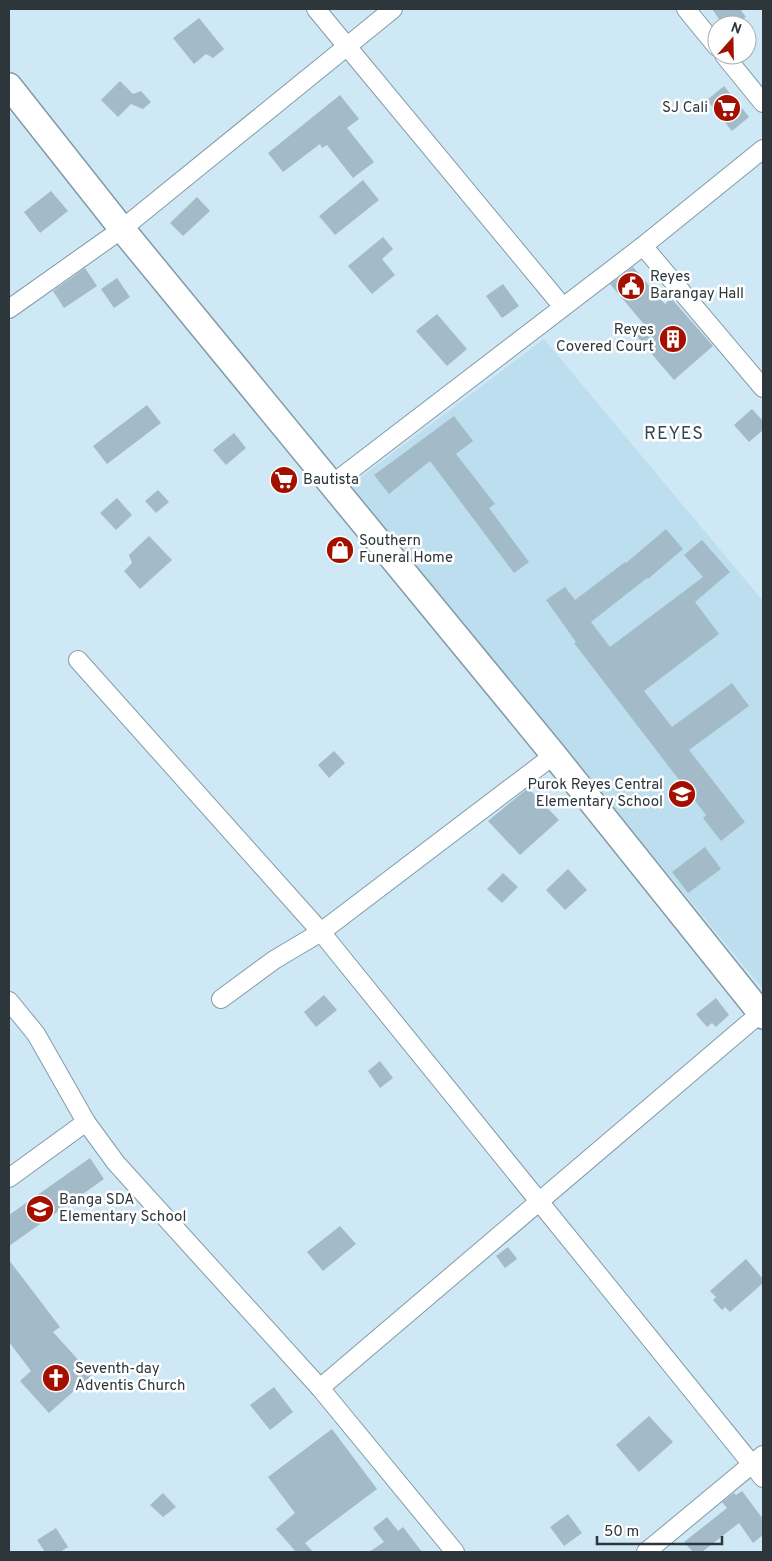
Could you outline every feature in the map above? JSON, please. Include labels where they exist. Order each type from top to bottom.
[{"type":"main road","points":[[9,86],[122,229],[554,755],[763,1013]]},
{"type":"street","points":[[316,9],[349,46],[563,308]]},
{"type":"street","points":[[9,309],[122,229],[393,9]]},
{"type":"street","points":[[686,9],[707,35]]},
{"type":"street","points":[[732,65],[763,103]]},
{"type":"street","points":[[331,485],[643,246],[763,149]]},
{"type":"street","points":[[643,246],[763,388]]},
{"type":"street","points":[[78,660],[321,932],[540,1201],[758,1460],[763,1478]]},
{"type":"street","points":[[221,999],[274,960],[321,932],[554,755]]},
{"type":"street","points":[[9,1000],[36,1034],[86,1122],[116,1163],[320,1388],[455,1552]]},
{"type":"street","points":[[320,1388],[763,1013]]},
{"type":"street","points":[[9,1178],[86,1122]]},
{"type":"street","points":[[646,1552],[758,1460]]},
{"type":"shaded area","name":"Purok Reyes Central Elementary School","points":[[544,339],[763,601],[762,988],[349,486]]},
{"type":"building","points":[[712,9],[740,9],[744,15],[716,15]]},
{"type":"building","points":[[199,18],[224,49],[213,58],[206,54],[194,64],[173,38]]},
{"type":"building","points":[[120,81],[133,94],[141,91],[151,102],[143,109],[131,104],[118,117],[101,100]]},
{"type":"building","points":[[724,86],[749,117],[732,131],[707,100]]},
{"type":"building","points":[[340,95],[359,119],[347,128],[374,162],[353,178],[327,145],[322,148],[320,144],[283,172],[268,153]]},
{"type":"building","points":[[363,180],[379,200],[335,235],[319,216]]},
{"type":"building","points":[[51,191],[68,211],[40,233],[24,212]]},
{"type":"building","points":[[197,197],[210,211],[183,236],[170,223]]},
{"type":"building","points":[[383,237],[393,249],[382,259],[395,275],[372,294],[348,266]]},
{"type":"building","name":"Reyes Covered Court","points":[[633,267],[665,304],[671,298],[713,346],[674,380],[633,332],[643,323],[610,284]]},
{"type":"building","points":[[85,268],[97,286],[64,308],[53,291]]},
{"type":"building","points":[[117,278],[130,297],[114,308],[101,289]]},
{"type":"building","points":[[503,284],[519,306],[502,318],[486,296]]},
{"type":"building","points":[[437,314],[467,349],[447,366],[416,331]]},
{"type":"building","points":[[147,405],[161,423],[107,464],[93,446]]},
{"type":"building","points":[[752,409],[763,421],[763,430],[749,442],[734,425]]},
{"type":"building","points":[[454,416],[473,441],[456,454],[495,504],[489,508],[529,562],[514,573],[430,461],[389,494],[374,475]]},
{"type":"building","points":[[234,433],[246,448],[226,465],[213,450]]},
{"type":"building","points":[[158,490],[169,502],[156,513],[145,501]]},
{"type":"building","points":[[117,498],[132,515],[116,530],[100,513]]},
{"type":"building","points":[[666,529],[683,549],[648,579],[591,622],[610,647],[703,577],[684,555],[702,540],[730,572],[695,602],[719,634],[644,691],[672,727],[732,683],[749,706],[689,750],[745,822],[721,841],[703,818],[706,815],[574,643],[576,642],[546,600],[565,587],[575,600],[626,563]]},
{"type":"building","points":[[149,536],[172,560],[140,589],[124,571],[132,563],[129,555]]},
{"type":"building","points":[[334,751],[345,763],[329,778],[318,765]]},
{"type":"building","points":[[528,788],[559,820],[520,855],[488,821]]},
{"type":"building","points":[[705,847],[721,869],[688,893],[672,872]]},
{"type":"building","points":[[568,869],[587,890],[565,910],[546,890]]},
{"type":"building","points":[[503,873],[518,887],[502,903],[487,889]]},
{"type":"building","points":[[324,995],[337,1010],[316,1027],[304,1012]]},
{"type":"building","points":[[716,998],[729,1015],[716,1027],[712,1023],[707,1027],[696,1014]]},
{"type":"building","points":[[380,1061],[393,1078],[380,1088],[368,1071]]},
{"type":"building","points":[[90,1158],[104,1179],[9,1246],[9,1215]]},
{"type":"building","points":[[340,1226],[356,1244],[323,1271],[307,1252]]},
{"type":"building","points":[[508,1247],[517,1259],[505,1268],[496,1256]]},
{"type":"building","points":[[746,1259],[763,1279],[763,1283],[730,1312],[725,1307],[722,1310],[713,1300],[716,1297],[710,1291]]},
{"type":"building","points":[[9,1260],[60,1327],[53,1332],[92,1375],[49,1413],[20,1381],[31,1371],[9,1342]]},
{"type":"building","points":[[274,1387],[293,1412],[270,1430],[250,1405]]},
{"type":"building","points":[[649,1416],[673,1442],[639,1472],[616,1445]]},
{"type":"building","points":[[332,1429],[377,1489],[305,1543],[313,1552],[296,1552],[276,1529],[295,1513],[268,1477]]},
{"type":"building","points":[[742,1491],[763,1519],[763,1535],[753,1543],[739,1523],[702,1552],[693,1552],[684,1542],[727,1508],[722,1502],[734,1493],[736,1495]]},
{"type":"building","points":[[163,1493],[176,1507],[163,1517],[150,1505]]},
{"type":"building","points":[[568,1514],[582,1533],[564,1546],[550,1527]]},
{"type":"building","points":[[387,1517],[398,1531],[403,1527],[422,1552],[369,1552],[384,1542],[373,1528]]},
{"type":"building","points":[[56,1528],[68,1547],[60,1552],[45,1552],[37,1540]]},
{"type":"place","name":"SJ Cali","points":[[727,108]]},
{"type":"place","name":"Reyes Barangay Hall","points":[[631,286]]},
{"type":"place","name":"Reyes Covered Court","points":[[673,339]]},
{"type":"place","name":"Bautista","points":[[284,480]]},
{"type":"place","name":"Southern Funeral Home","points":[[340,550]]},
{"type":"place","name":"Purok Reyes Central Elementary School","points":[[682,794]]},
{"type":"place","name":"Banga SDA Elementary School","points":[[40,1209]]},
{"type":"place","name":"Seventh-day Adventis Church","points":[[56,1378]]},
{"type":"district","name":"REYES","points":[[674,434]]}]
